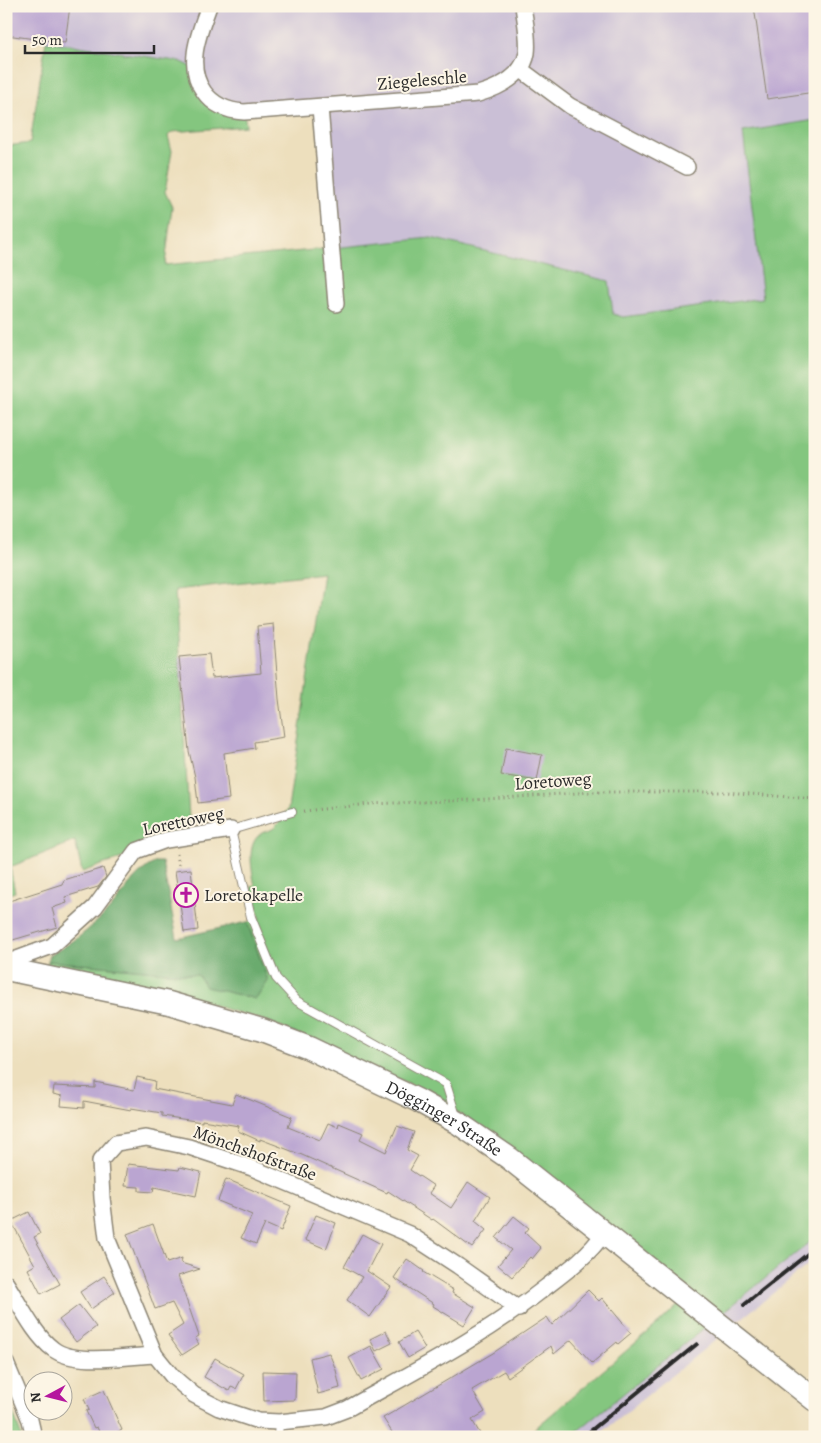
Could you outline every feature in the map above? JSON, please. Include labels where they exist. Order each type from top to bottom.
[{"type":"main road","name":"Dögginger Straße","points":[[6,969],[169,1003],[262,1030],[309,1048],[419,1101],[458,1123],[509,1158],[815,1400]]},
{"type":"street","name":"Ziegeleschle","points":[[209,6],[198,35],[194,68],[199,85],[209,98],[232,112],[478,94],[505,84],[520,69]]},
{"type":"street","points":[[523,6],[527,36],[527,55],[520,69],[570,106],[687,167]]},
{"type":"street","points":[[320,107],[336,304]]},
{"type":"street","name":"Lorettoweg","points":[[6,962],[52,946],[96,907],[136,851],[166,840],[231,830]]},
{"type":"street","name":"Mönchshofstraße","points":[[519,1309],[409,1234],[252,1168],[189,1147],[146,1138],[116,1143],[100,1161],[107,1238],[155,1355],[172,1376],[194,1395],[219,1408],[279,1430],[347,1409],[490,1328],[519,1309],[573,1266],[604,1233]]},
{"type":"street","points":[[6,1283],[39,1335],[53,1350],[72,1358],[155,1355]]},
{"type":"street","points":[[6,1363],[30,1420],[34,1437]]},
{"type":"lane","name":"Lorettoweg","points":[[231,830],[292,812]]},
{"type":"lane","points":[[231,830],[252,918],[276,978],[297,1000],[446,1084],[458,1123]]},
{"type":"path","name":"Loretoweg","points":[[292,812],[370,804],[472,800],[592,792],[725,792],[815,799]]},
{"type":"shaded area","points":[[51,6],[815,6],[815,120],[743,133],[763,298],[623,317],[332,249],[320,108],[244,112],[46,41]]},
{"type":"shaded area","points":[[815,1238],[815,1259],[596,1437],[570,1437]]},
{"type":"green space","points":[[46,41],[182,62],[194,68],[199,85],[244,112],[246,126],[172,132],[168,136],[172,151],[165,192],[172,207],[165,265],[431,238],[609,281],[613,314],[623,317],[763,298],[743,132],[815,120],[815,1238],[570,1437],[525,1437],[660,1322],[692,1291],[464,1117],[419,1088],[269,1022],[173,993],[47,968],[48,961],[199,975],[206,987],[256,999],[268,981],[247,922],[260,918],[251,887],[255,886],[251,865],[253,843],[262,833],[274,828],[288,809],[323,573],[175,590],[190,834],[82,872],[75,841],[10,867],[15,892],[6,895],[6,146],[30,143]]},
{"type":"green space","points":[[156,862],[162,862],[177,938],[247,922],[268,981],[256,999],[206,987],[198,975],[48,961],[49,955],[73,941],[95,924],[114,905],[135,878],[148,866]]},
{"type":"green space","points":[[6,1394],[22,1437],[6,1437]]},
{"type":"building","points":[[6,6],[70,6],[65,43],[6,35]]},
{"type":"building","points":[[754,6],[815,6],[815,92],[767,99]]},
{"type":"building","points":[[273,624],[284,737],[254,742],[255,748],[224,753],[229,799],[198,803],[189,751],[179,657],[209,654],[212,678],[261,673],[257,626]]},
{"type":"building","points":[[506,748],[542,755],[537,781],[501,775]]},
{"type":"building","points":[[103,868],[106,877],[98,887],[65,897],[67,903],[52,908],[57,927],[6,942],[6,902],[62,884],[64,880]]},
{"type":"building","name":"Loretokapelle","points":[[191,869],[198,930],[184,932],[175,871]]},
{"type":"building","points":[[137,1077],[155,1081],[154,1089],[232,1104],[236,1094],[292,1117],[288,1127],[320,1140],[328,1123],[338,1127],[339,1123],[363,1133],[360,1139],[386,1152],[397,1126],[414,1132],[407,1150],[418,1156],[410,1170],[434,1186],[429,1193],[451,1208],[468,1182],[490,1197],[475,1221],[486,1230],[472,1248],[433,1219],[388,1191],[387,1193],[302,1155],[260,1139],[260,1141],[238,1131],[239,1126],[162,1116],[162,1113],[131,1108],[131,1110],[84,1101],[84,1108],[61,1106],[62,1096],[53,1094],[54,1086],[95,1088],[95,1082],[134,1090]]},
{"type":"building","points":[[128,1164],[179,1170],[180,1167],[201,1172],[196,1196],[154,1187],[153,1192],[139,1191],[139,1187],[125,1186]]},
{"type":"building","points":[[226,1179],[291,1206],[281,1231],[265,1224],[256,1244],[241,1238],[252,1215],[218,1201]]},
{"type":"building","points":[[29,1212],[40,1234],[34,1237],[60,1284],[41,1294],[28,1269],[35,1265],[11,1221]]},
{"type":"building","points":[[316,1215],[336,1223],[326,1249],[305,1240]]},
{"type":"building","points":[[514,1216],[529,1228],[525,1233],[541,1248],[512,1277],[498,1265],[511,1250],[496,1238]]},
{"type":"building","points":[[153,1224],[167,1263],[182,1258],[181,1263],[200,1269],[178,1276],[199,1336],[195,1338],[199,1344],[182,1355],[168,1335],[183,1325],[172,1303],[155,1309],[127,1234]]},
{"type":"building","points":[[362,1234],[381,1244],[367,1271],[391,1287],[370,1317],[347,1300],[362,1277],[344,1267]]},
{"type":"building","points":[[407,1259],[423,1272],[453,1290],[452,1293],[475,1307],[464,1325],[433,1306],[434,1304],[394,1278]]},
{"type":"building","points":[[104,1276],[115,1292],[91,1309],[80,1292]]},
{"type":"building","points":[[588,1290],[599,1301],[602,1298],[631,1333],[618,1344],[617,1342],[592,1363],[571,1340],[554,1354],[551,1346],[508,1377],[504,1371],[472,1390],[485,1412],[472,1420],[482,1437],[395,1437],[383,1418],[493,1353],[547,1317],[552,1325]]},
{"type":"building","points":[[79,1305],[96,1327],[76,1342],[59,1320]]},
{"type":"building","points":[[386,1331],[392,1343],[376,1351],[370,1339]]},
{"type":"building","points":[[415,1332],[425,1348],[408,1358],[399,1342]]},
{"type":"building","points":[[371,1346],[384,1369],[361,1381],[349,1358]]},
{"type":"building","points":[[329,1353],[336,1370],[340,1388],[318,1394],[310,1358]]},
{"type":"building","points":[[215,1358],[244,1374],[236,1389],[231,1387],[229,1391],[204,1377]]},
{"type":"building","points":[[263,1371],[296,1372],[295,1400],[264,1401]]},
{"type":"building","points":[[104,1390],[122,1430],[108,1437],[101,1437],[97,1427],[94,1428],[86,1411],[89,1410],[84,1399]]},
{"type":"railway","points":[[744,1305],[815,1248]]},
{"type":"railway","points":[[583,1437],[697,1344]]},
{"type":"place","name":"Loretokapelle","points":[[186,895]]}]
